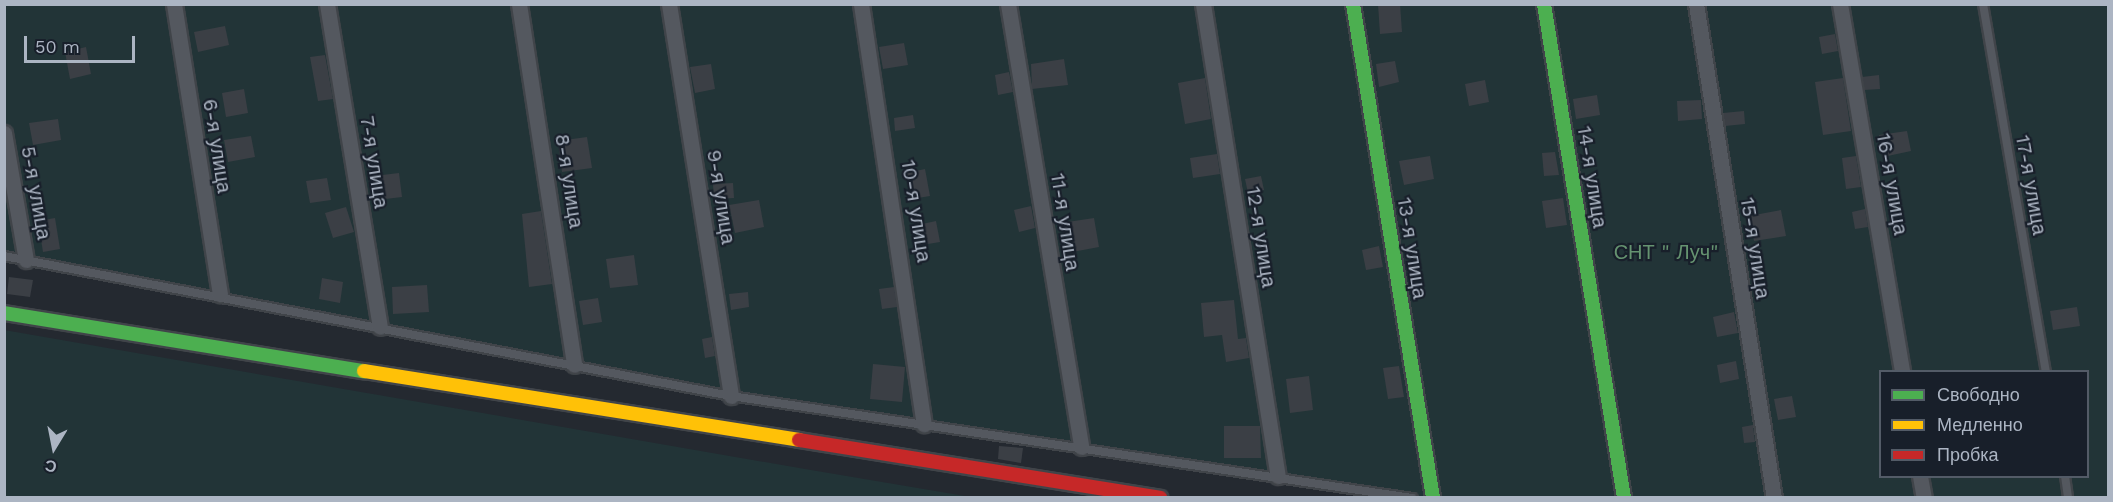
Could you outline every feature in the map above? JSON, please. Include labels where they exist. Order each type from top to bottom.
[{"type":"street","name":"6-я улица","points":[[174,4],[220,294]]},
{"type":"street","name":"7-я улица","points":[[327,4],[380,327]]},
{"type":"street","name":"8-я улица","points":[[519,4],[574,365]]},
{"type":"street","name":"9-я улица","points":[[669,4],[731,396]]},
{"type":"street","name":"10-я улица","points":[[861,4],[924,424]]},
{"type":"street","name":"11-я улица","points":[[1008,4],[1082,447]]},
{"type":"street","name":"12-я улица","points":[[1203,4],[1278,476]]},
{"type":"street","name":"13-я улица","points":[[1353,4],[1433,498]]},
{"type":"street","name":"14-я улица","points":[[1544,4],[1624,498]]},
{"type":"street","name":"15-я улица","points":[[1696,4],[1773,498]]},
{"type":"street","name":"16-я улица","points":[[1840,4],[1902,370]]},
{"type":"street","name":"5-я улица","points":[[4,133],[26,260]]},
{"type":"street","points":[[4,313],[1160,498]]},
{"type":"street","points":[[1920,478],[1924,498]]},
{"type":"lane","name":"17-я улица","points":[[1983,4],[2046,370]]},
{"type":"lane","points":[[4,256],[220,294],[731,396],[1278,476],[1412,498]]},
{"type":"lane","points":[[2065,478],[2068,498]]},
{"type":"green space","name":"СНТ \" Луч\"","points":[[4,5],[2108,5],[2108,497],[1406,497],[730,397],[5,262]]},
{"type":"green space","points":[[4,330],[805,469],[971,497],[5,497]]},
{"type":"building","points":[[1378,4],[1400,4],[1402,32],[1380,34]]},
{"type":"building","points":[[225,26],[229,45],[198,52],[194,32]]},
{"type":"building","points":[[1835,34],[1838,51],[1822,54],[1819,37]]},
{"type":"building","points":[[904,43],[908,65],[883,69],[879,47]]},
{"type":"building","points":[[86,47],[91,74],[70,79],[65,52]]},
{"type":"building","points":[[325,55],[333,99],[318,101],[310,57]]},
{"type":"building","points":[[1064,59],[1068,85],[1032,89],[1031,64]]},
{"type":"building","points":[[1395,61],[1399,82],[1379,87],[1376,64]]},
{"type":"building","points":[[711,64],[715,89],[695,93],[690,67]]},
{"type":"building","points":[[1009,72],[1013,92],[998,95],[995,75]]},
{"type":"building","points":[[1879,75],[1880,89],[1864,90],[1862,77]]},
{"type":"building","points":[[1205,78],[1211,119],[1185,124],[1178,83]]},
{"type":"building","points":[[1843,78],[1851,131],[1823,135],[1815,82]]},
{"type":"building","points":[[1485,80],[1489,102],[1469,106],[1465,84]]},
{"type":"building","points":[[244,89],[248,113],[226,117],[222,93]]},
{"type":"building","points":[[1597,95],[1600,115],[1576,119],[1573,99]]},
{"type":"building","points":[[1701,100],[1702,119],[1678,121],[1677,101]]},
{"type":"building","points":[[1744,111],[1745,124],[1725,126],[1723,113]]},
{"type":"building","points":[[913,115],[915,128],[895,131],[894,118]]},
{"type":"building","points":[[58,119],[61,140],[33,145],[29,123]]},
{"type":"building","points":[[1907,131],[1911,151],[1883,157],[1879,135]]},
{"type":"building","points":[[251,136],[255,157],[228,162],[224,140]]},
{"type":"building","points":[[587,137],[592,168],[562,172],[558,141]]},
{"type":"building","points":[[1555,152],[1559,175],[1544,176],[1542,153]]},
{"type":"building","points":[[1217,154],[1220,174],[1193,178],[1190,158]]},
{"type":"building","points":[[1430,156],[1434,179],[1404,185],[1399,161]]},
{"type":"building","points":[[1856,156],[1861,187],[1846,189],[1842,158]]},
{"type":"building","points":[[925,169],[930,196],[912,199],[907,173]]},
{"type":"building","points":[[399,173],[402,197],[377,200],[374,176]]},
{"type":"building","points":[[1261,176],[1264,190],[1248,193],[1245,179]]},
{"type":"building","points":[[327,178],[331,200],[310,203],[306,181]]},
{"type":"building","points":[[733,183],[734,198],[714,199],[713,184]]},
{"type":"building","points":[[1563,198],[1567,225],[1546,228],[1542,201]]},
{"type":"building","points":[[759,200],[764,227],[735,233],[729,205]]},
{"type":"building","points":[[1031,206],[1035,228],[1019,232],[1014,210]]},
{"type":"building","points":[[346,207],[354,232],[333,238],[325,213]]},
{"type":"building","points":[[1865,209],[1868,227],[1855,229],[1852,212]]},
{"type":"building","points":[[1781,210],[1786,236],[1754,241],[1749,216]]},
{"type":"building","points":[[541,211],[552,284],[529,287],[522,214]]},
{"type":"building","points":[[55,218],[60,249],[43,252],[38,221]]},
{"type":"building","points":[[1094,218],[1099,247],[1067,253],[1061,223]]},
{"type":"building","points":[[936,221],[940,242],[916,246],[913,226]]},
{"type":"building","points":[[1379,246],[1383,267],[1366,270],[1362,250]]},
{"type":"building","points":[[634,255],[638,285],[610,288],[606,259]]},
{"type":"building","points":[[9,277],[33,280],[30,297],[7,294]]},
{"type":"building","points":[[322,278],[343,282],[340,303],[319,299]]},
{"type":"building","points":[[427,285],[429,312],[393,314],[392,287]]},
{"type":"building","points":[[894,287],[897,307],[882,309],[879,289]]},
{"type":"building","points":[[748,292],[749,307],[731,310],[729,294]]},
{"type":"building","points":[[598,298],[602,322],[583,325],[579,301]]},
{"type":"building","points":[[1234,300],[1238,339],[1246,338],[1249,358],[1226,362],[1222,335],[1204,337],[1201,303]]},
{"type":"building","points":[[2077,307],[2080,326],[2053,330],[2050,311]]},
{"type":"building","points":[[1734,312],[1738,333],[1717,337],[1713,317]]},
{"type":"building","points":[[712,337],[715,356],[705,358],[702,339]]},
{"type":"building","points":[[1736,361],[1739,379],[1720,383],[1717,365]]},
{"type":"building","points":[[873,364],[905,367],[902,402],[870,399]]},
{"type":"building","points":[[1399,366],[1404,397],[1388,399],[1383,368]]},
{"type":"building","points":[[1309,376],[1313,410],[1290,413],[1286,379]]},
{"type":"building","points":[[1792,396],[1796,417],[1778,420],[1774,399]]},
{"type":"building","points":[[1753,425],[1755,442],[1744,443],[1742,427]]},
{"type":"building","points":[[1224,426],[1260,426],[1261,458],[1224,458]]},
{"type":"building","points":[[999,446],[1023,448],[1021,463],[998,459]]},
{"type":"traffic: fast","points":[[1353,4],[1433,498]]},
{"type":"traffic: fast","points":[[1544,4],[1624,498]]},
{"type":"traffic: fast","points":[[4,313],[364,371]]},
{"type":"traffic: slow","points":[[364,371],[799,440]]},
{"type":"traffic: jam","points":[[799,440],[1160,498]]}]
